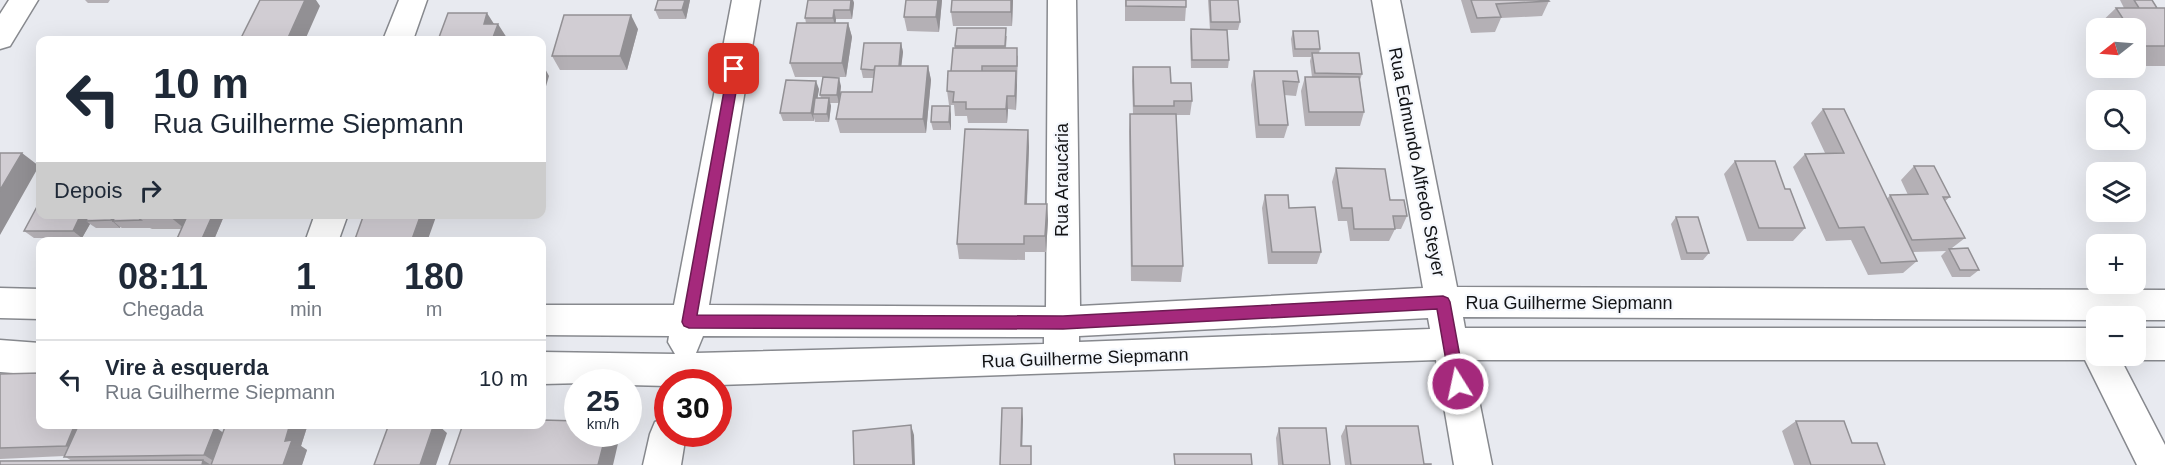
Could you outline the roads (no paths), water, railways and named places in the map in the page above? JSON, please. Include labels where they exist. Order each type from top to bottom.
[{"type":"street","points":[[0,39],[24,0]]},
{"type":"street","points":[[400,36],[413,0]]},
{"type":"street","points":[[679,369],[746,0]]},
{"type":"street","name":"Rua Araucária","points":[[1059,359],[1063,322],[1062,0]]},
{"type":"street","name":"Rua Edmundo Alfredo Steyer","points":[[1386,0],[1473,465]]},
{"type":"street","points":[[323,237],[330,219]]},
{"type":"street","name":"Rua Guilherme Siepmann","points":[[546,320],[1063,322],[1443,302],[2165,305]]},
{"type":"street","points":[[0,303],[36,304]]},
{"type":"street","points":[[2074,304],[2086,327]]},
{"type":"street","name":"Rua Guilherme Siepmann","points":[[732,374],[1450,344],[2086,348]]},
{"type":"street","points":[[2146,344],[2165,344]]},
{"type":"street","points":[[0,356],[36,359]]},
{"type":"street","points":[[2106,366],[2156,465]]},
{"type":"street","name":"Rua Guilherme Siepmann","points":[[546,368],[654,375]]},
{"type":"street","points":[[662,465],[665,447]]}]
